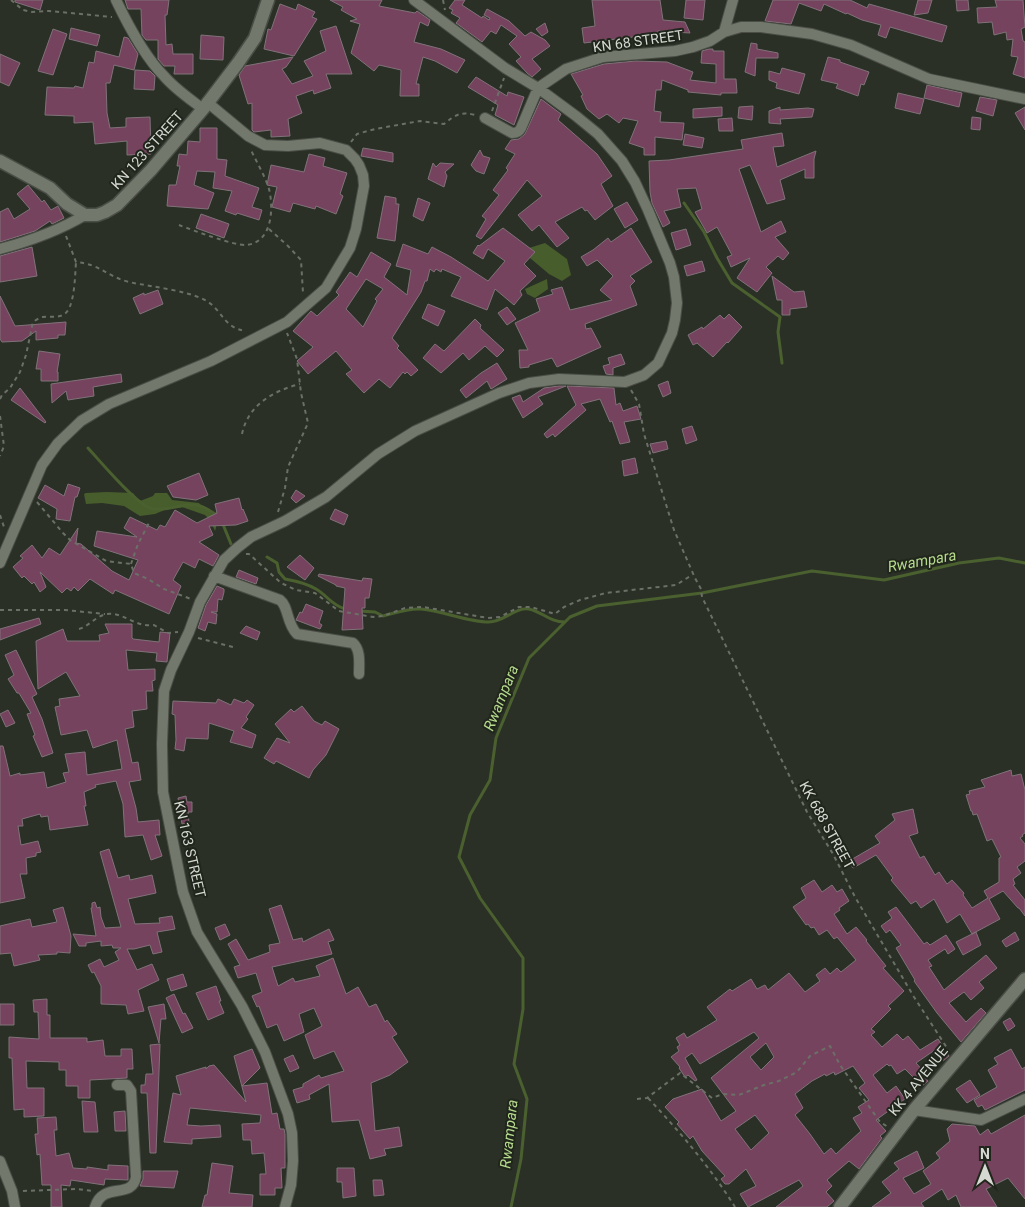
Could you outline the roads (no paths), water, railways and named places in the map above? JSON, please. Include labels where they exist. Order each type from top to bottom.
[{"type":"main road","name":"KN 123 STREET","points":[[85,215],[97,215],[117,204],[151,170],[205,106],[238,63],[255,38],[268,0]]},
{"type":"main road","points":[[0,161],[50,188],[68,204],[85,215]]},
{"type":"main road","name":"KK 4 AVENUE","points":[[840,1207],[914,1110],[1025,979]]},
{"type":"street","points":[[0,563],[42,465],[58,443],[81,421],[109,404],[212,361],[284,324],[326,288],[350,248],[356,229],[364,186],[363,175],[359,164],[346,150],[320,143],[288,146],[265,145],[248,136],[164,77],[151,61],[124,18],[116,0]]},
{"type":"street","points":[[414,0],[505,68],[538,88],[520,131],[512,133],[487,119]]},
{"type":"street","points":[[724,32],[733,0]]},
{"type":"street","name":"KN 68 STREET","points":[[538,88],[566,69],[584,62],[603,58],[676,51],[710,41],[724,32],[741,28],[761,27],[812,34],[851,45],[929,80],[1025,99]]},
{"type":"street","name":"KN 163 STREET","points":[[285,1207],[291,1185],[293,1161],[292,1133],[288,1114],[262,1044],[242,1006],[197,932],[184,892],[163,792],[164,691],[200,602],[214,576],[224,560],[251,537],[326,497],[378,454],[415,431],[499,393],[529,383],[559,378],[625,382],[644,375],[658,363],[676,320],[676,303],[674,277],[670,263],[648,210],[635,182],[622,161],[598,134],[538,88]]},
{"type":"street","points":[[0,249],[63,228],[85,215]]},
{"type":"street","points":[[214,576],[280,600],[285,606],[289,625],[296,634],[353,643],[358,652],[359,674]]},
{"type":"street","points":[[100,1199],[130,1188],[134,1184],[136,1177],[131,1092],[127,1085],[117,1085]]},
{"type":"street","points":[[914,1110],[981,1120],[1025,1099]]},
{"type":"street","points":[[0,1161],[12,1191],[15,1207]]},
{"type":"waterway","points":[[684,203],[704,232],[732,283],[780,317],[778,332],[782,363]]},
{"type":"waterway","points":[[88,448],[127,490],[144,505],[156,509],[194,505],[217,515]]},
{"type":"waterway","points":[[222,522],[231,544]]},
{"type":"waterway","points":[[267,557],[277,563],[279,572],[285,579],[301,582],[312,587],[336,605],[345,609]]},
{"type":"waterway","name":"Rwampara","points":[[511,1207],[521,1159],[527,1099],[514,1064],[523,1009],[523,958],[480,898],[459,857],[470,815],[490,780],[496,738],[529,658],[570,617],[597,606],[702,593],[812,571],[884,580],[959,563],[999,558],[1025,563]]},
{"type":"waterway","points":[[359,611],[375,612],[383,616],[406,610],[421,609],[481,622],[489,622],[500,620],[519,610],[529,609],[550,619],[565,622]]}]
